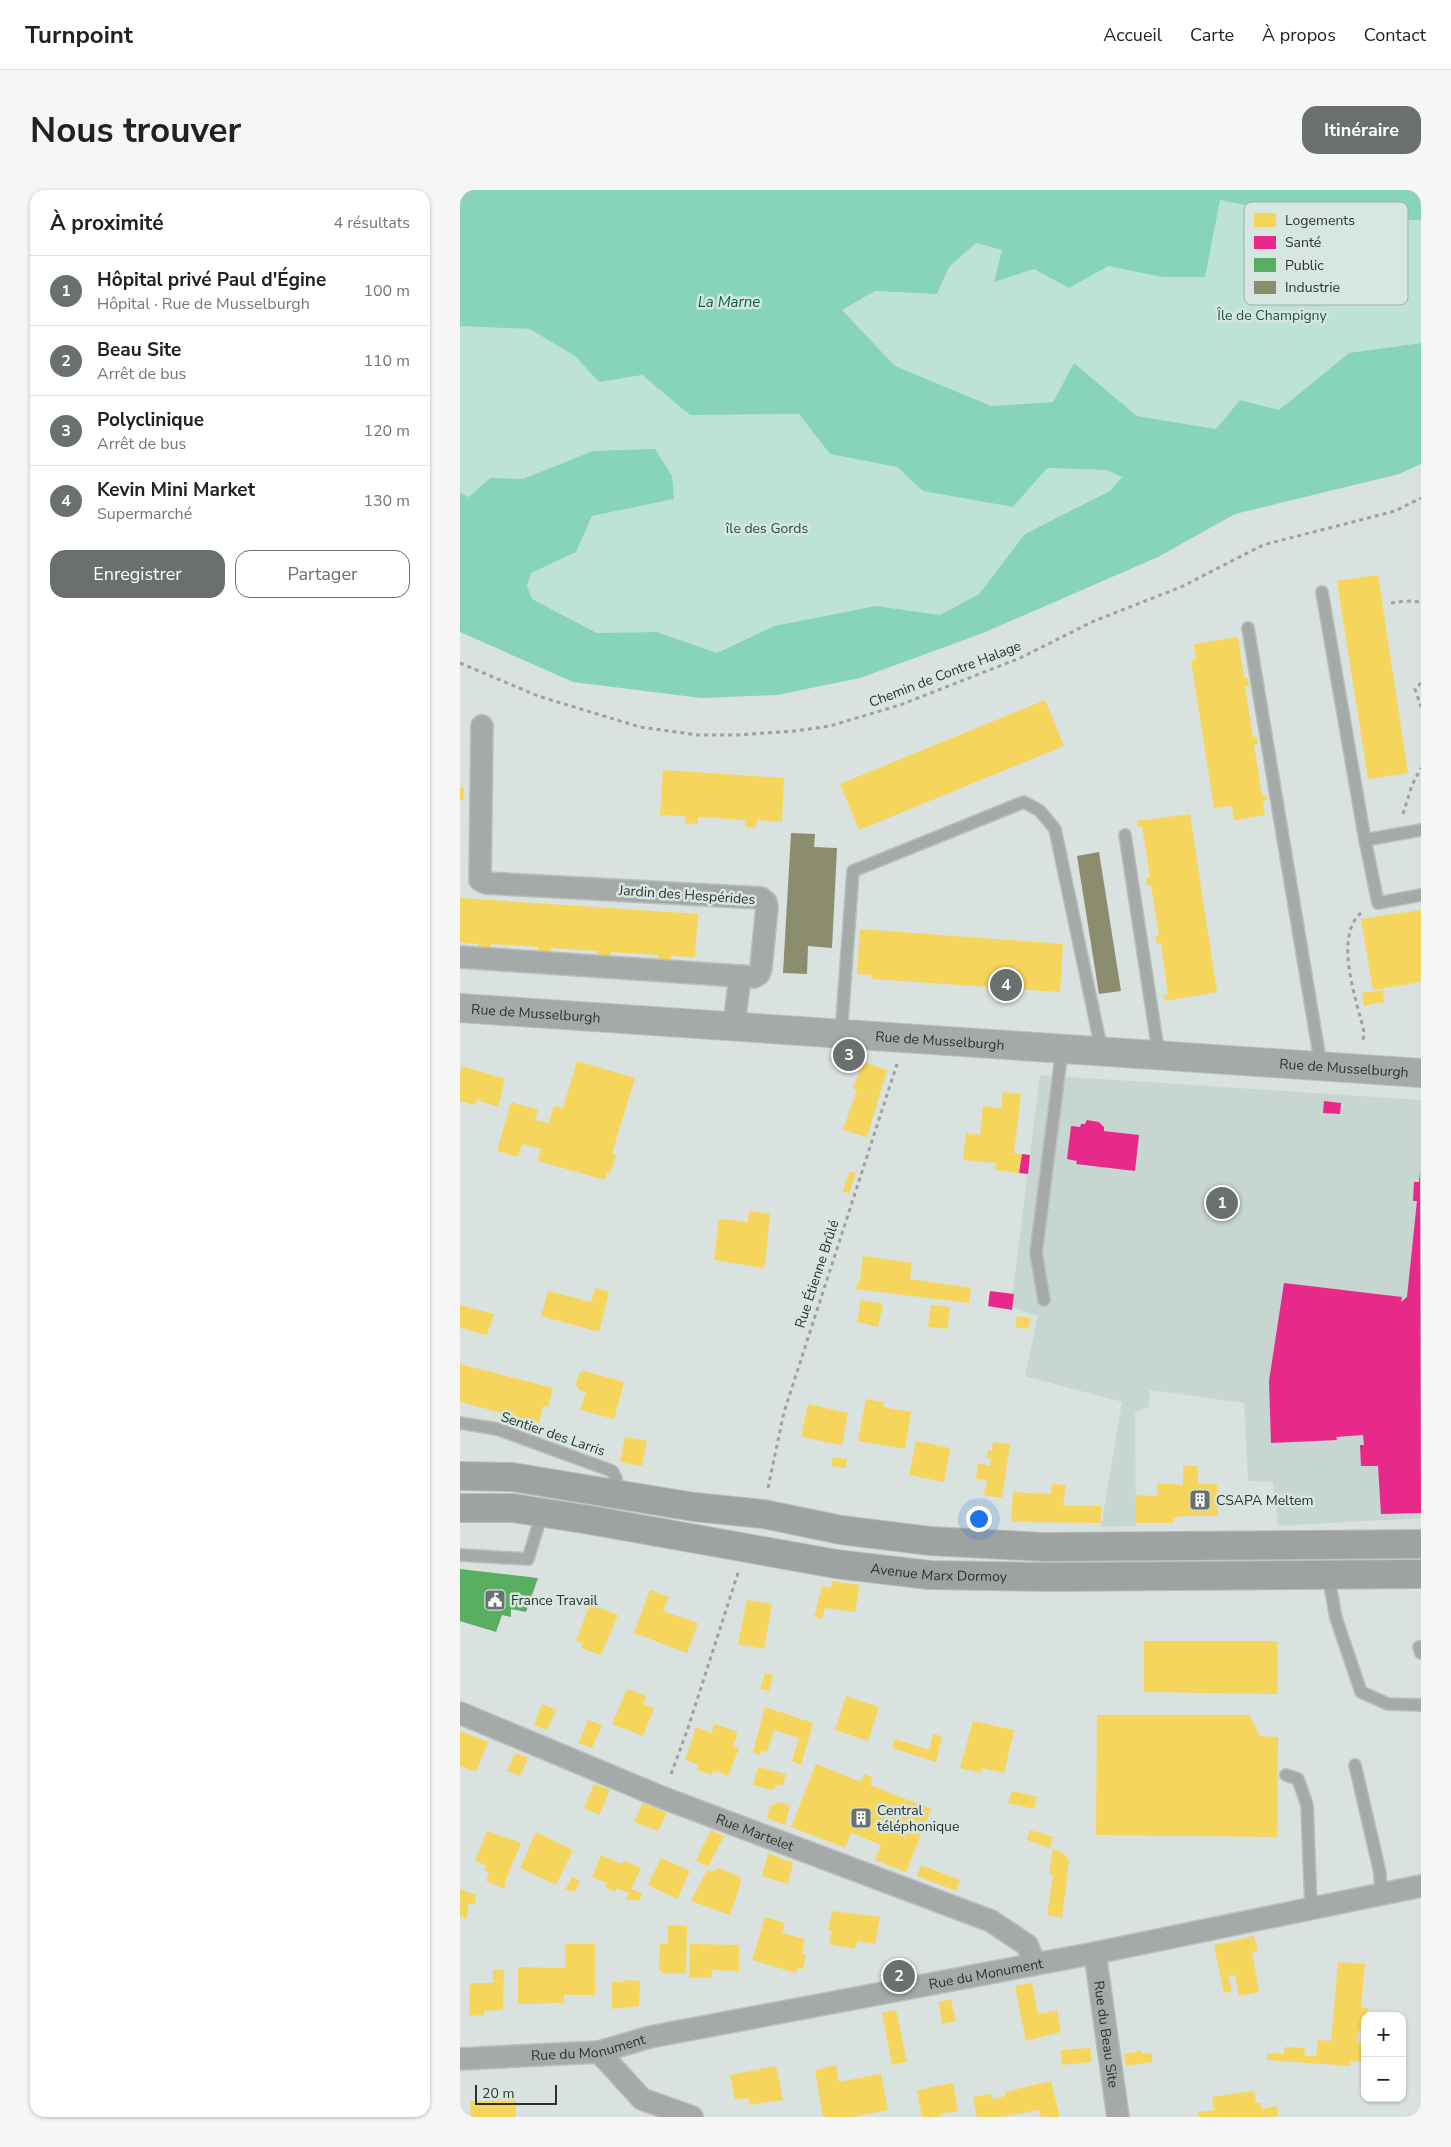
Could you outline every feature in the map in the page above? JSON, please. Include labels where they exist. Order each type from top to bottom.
[{"type":"main road","points":[[460,1476],[512,1477],[618,1495],[763,1514],[841,1530],[939,1541],[1044,1547],[1421,1544]]},
{"type":"main road","name":"Avenue Marx Dormoy","points":[[460,1508],[513,1508],[836,1564],[929,1575],[1062,1577],[1421,1574]]},
{"type":"street","name":"Jardin des Hespérides","points":[[460,957],[754,977],[759,974],[761,968],[767,907],[766,902],[761,898],[486,883],[480,880],[482,726]]},
{"type":"street","points":[[734,1026],[740,976]]},
{"type":"street","name":"Rue de Musselburgh","points":[[460,1008],[1421,1073]]},
{"type":"street","name":"Rue Martelet","points":[[460,1713],[662,1797],[991,1922],[1027,1945],[1035,1964]]},
{"type":"street","name":"Rue du Monument","points":[[460,2059],[599,2052],[650,2037],[1035,1964],[1421,1886]]},
{"type":"street","name":"Rue du Beau Site","points":[[1095,1952],[1118,2117]]},
{"type":"street","points":[[599,2052],[642,2099],[681,2115]]},
{"type":"lane","points":[[1322,592],[1365,840],[1378,902],[1421,895]]},
{"type":"lane","points":[[1248,628],[1321,1067]]},
{"type":"lane","points":[[841,1035],[854,872],[1024,802],[1040,811],[1055,829],[1102,1052]]},
{"type":"lane","points":[[1365,840],[1421,830]]},
{"type":"lane","points":[[1125,835],[1159,1056]]},
{"type":"lane","points":[[1044,1300],[1036,1253],[1062,1050]]},
{"type":"lane","name":"Sentier des Larris","points":[[460,1422],[497,1430],[612,1471],[616,1478],[618,1495]]},
{"type":"lane","points":[[460,1555],[528,1559],[542,1513]]},
{"type":"lane","points":[[1328,1575],[1336,1618],[1361,1692],[1388,1704],[1421,1705]]},
{"type":"lane","points":[[1355,1764],[1380,1873],[1382,1895]]},
{"type":"lane","points":[[1286,1775],[1298,1779],[1307,1805],[1311,1909]]},
{"type":"path","name":"Chemin de Contre Halage","points":[[460,663],[538,696],[640,727],[698,735],[736,736],[795,732],[830,726],[900,705],[1020,658],[1094,621],[1181,587],[1263,545],[1395,510],[1421,498]]},
{"type":"path","points":[[1391,603],[1405,601],[1421,602]]},
{"type":"path","points":[[1421,683],[1415,689],[1421,707]]},
{"type":"path","points":[[1396,834],[1412,785],[1421,768]]},
{"type":"path","points":[[1362,1069],[1364,1032],[1347,950],[1351,927],[1359,914],[1378,902]]},
{"type":"path","name":"Rue Étienne Brûlé","points":[[768,1492],[784,1412],[900,1056]]},
{"type":"path","points":[[669,1777],[687,1732],[739,1569]]},
{"type":"shaded area","points":[[1040,1075],[1421,1100],[1421,1518],[1278,1526],[1273,1482],[1248,1481],[1244,1403],[1150,1390],[1149,1407],[1135,1412],[1136,1526],[1101,1527],[1122,1402],[1025,1376],[1038,1316],[1011,1307]]},
{"type":"green space","name":"Île de Champigny","points":[[1220,200],[1244,205],[1244,305],[1408,305],[1408,220],[1421,220],[1421,343],[1349,353],[1279,410],[1240,400],[1216,429],[1137,416],[1074,363],[1053,402],[991,406],[895,366],[842,310],[875,291],[937,294],[949,267],[976,243],[1002,250],[995,281],[1034,269],[1069,288],[1108,266],[1162,277]]},
{"type":"green space","name":"île des Gords","points":[[460,326],[530,329],[575,356],[599,382],[642,375],[690,415],[799,414],[830,454],[897,467],[923,491],[1013,507],[1047,468],[1107,470],[1122,477],[1110,491],[1025,534],[979,594],[940,615],[876,606],[774,626],[717,653],[657,632],[598,633],[532,599],[527,586],[531,573],[576,552],[592,516],[674,499],[593,451],[523,479],[490,478],[469,497],[460,493]]},
{"type":"water","name":"La Marne","points":[[460,190],[1421,190],[1421,220],[1408,220],[1408,202],[1244,202],[1244,205],[1220,200],[1205,277],[1162,277],[1108,266],[1069,288],[1034,269],[994,282],[1002,250],[976,243],[949,267],[937,294],[875,291],[842,310],[895,366],[991,406],[1053,402],[1074,363],[1137,416],[1216,429],[1240,400],[1279,410],[1349,353],[1421,343],[1421,464],[1399,474],[1235,514],[1158,557],[983,633],[860,678],[777,695],[701,698],[573,682],[460,632],[460,493],[469,497],[490,478],[523,479],[593,451],[655,449],[672,476],[674,499],[592,516],[576,552],[531,573],[527,586],[532,599],[597,633],[657,632],[717,653],[774,626],[876,606],[940,615],[979,594],[1025,534],[1110,491],[1122,477],[1107,470],[1047,468],[1013,507],[923,491],[897,467],[830,454],[799,414],[690,415],[642,375],[599,382],[575,356],[530,329],[460,326]]},
{"type":"building: Logements","points":[[1378,575],[1408,773],[1368,779],[1337,581]]},
{"type":"building: Logements","points":[[1238,637],[1244,678],[1248,678],[1249,686],[1245,686],[1253,737],[1257,737],[1258,744],[1254,745],[1262,796],[1266,796],[1267,800],[1263,801],[1265,815],[1234,820],[1232,806],[1214,808],[1191,660],[1196,659],[1194,644]]},
{"type":"building: Logements","points":[[1045,700],[1064,746],[859,830],[840,784]]},
{"type":"building: Logements","points":[[663,770],[784,778],[782,822],[757,820],[756,828],[745,827],[745,820],[698,817],[697,824],[685,823],[685,816],[660,815]]},
{"type":"building: Logements","points":[[460,788],[464,788],[463,800],[460,800]]},
{"type":"building: Logements","points":[[1190,814],[1217,992],[1165,1001],[1164,995],[1168,995],[1161,943],[1157,944],[1155,936],[1159,935],[1151,885],[1147,885],[1146,878],[1150,877],[1142,826],[1138,827],[1137,821]]},
{"type":"building: Logements","points":[[460,898],[698,914],[695,957],[671,956],[671,963],[658,962],[658,955],[611,952],[610,959],[597,958],[598,951],[551,948],[551,956],[538,955],[538,947],[491,944],[490,952],[478,951],[478,944],[460,942]]},
{"type":"building: Logements","points":[[1421,910],[1421,982],[1373,990],[1361,919]]},
{"type":"building: Logements","points":[[860,929],[1063,944],[1060,992],[872,979],[872,975],[857,974]]},
{"type":"building: Logements","points":[[1383,990],[1384,1002],[1364,1006],[1362,993]]},
{"type":"building: Logements","points":[[577,1061],[635,1078],[612,1153],[616,1155],[611,1171],[607,1173],[605,1180],[538,1161],[541,1149],[522,1144],[518,1157],[497,1151],[511,1102],[538,1110],[535,1120],[549,1123],[554,1106],[563,1108]]},
{"type":"building: Logements","points":[[863,1062],[887,1070],[867,1137],[843,1130],[857,1090],[853,1088]]},
{"type":"building: Logements","points":[[462,1066],[505,1079],[498,1107],[477,1100],[475,1105],[460,1101]]},
{"type":"building: Logements","points":[[1003,1092],[1021,1094],[1014,1153],[1022,1154],[1019,1173],[995,1170],[996,1163],[963,1160],[966,1133],[980,1135],[983,1106],[1001,1109]]},
{"type":"building: Logements","points":[[850,1171],[856,1173],[849,1194],[843,1191]]},
{"type":"building: Logements","points":[[749,1211],[770,1214],[765,1265],[763,1268],[714,1260],[719,1219],[748,1222]]},
{"type":"building: Logements","points":[[863,1256],[912,1263],[910,1279],[971,1288],[969,1303],[855,1289],[860,1280]]},
{"type":"building: Logements","points":[[595,1288],[609,1292],[599,1332],[541,1316],[548,1291],[591,1302]]},
{"type":"building: Logements","points":[[861,1300],[883,1304],[878,1327],[857,1322]]},
{"type":"building: Logements","points":[[460,1305],[494,1314],[487,1335],[460,1328]]},
{"type":"building: Logements","points":[[931,1305],[950,1307],[947,1329],[928,1327]]},
{"type":"building: Logements","points":[[1017,1316],[1031,1318],[1028,1329],[1015,1327]]},
{"type":"building: Logements","points":[[460,1364],[553,1388],[548,1407],[543,1406],[539,1423],[460,1402]]},
{"type":"building: Logements","points":[[584,1371],[624,1382],[614,1419],[580,1410],[586,1392],[579,1390],[576,1385],[579,1373]]},
{"type":"building: Logements","points":[[866,1399],[884,1402],[883,1407],[911,1412],[905,1449],[858,1441]]},
{"type":"building: Logements","points":[[808,1404],[848,1413],[842,1445],[801,1437]]},
{"type":"building: Logements","points":[[625,1437],[647,1441],[642,1466],[620,1462]]},
{"type":"building: Logements","points":[[916,1441],[950,1448],[944,1482],[909,1475]]},
{"type":"building: Logements","points":[[993,1442],[1010,1444],[1002,1498],[984,1495],[987,1480],[976,1479],[978,1463],[990,1466],[991,1459],[987,1458],[988,1450],[992,1451]]},
{"type":"building: Logements","points":[[833,1457],[847,1459],[846,1468],[831,1466]]},
{"type":"building: Logements","points":[[1183,1466],[1198,1466],[1198,1484],[1217,1484],[1218,1516],[1183,1516],[1173,1518],[1173,1523],[1135,1523],[1136,1495],[1157,1496],[1157,1483],[1183,1485]]},
{"type":"building: Logements","points":[[1052,1484],[1066,1485],[1063,1506],[1101,1506],[1101,1523],[1011,1522],[1013,1492],[1051,1494]]},
{"type":"building: Logements","points":[[832,1581],[860,1585],[855,1612],[825,1608],[822,1619],[814,1617],[822,1586],[831,1588]]},
{"type":"building: Logements","points":[[650,1590],[669,1597],[663,1611],[698,1623],[687,1653],[634,1633]]},
{"type":"building: Logements","points":[[747,1600],[772,1604],[764,1649],[738,1644]]},
{"type":"building: Logements","points":[[590,1604],[618,1615],[601,1655],[581,1648],[583,1643],[576,1641]]},
{"type":"building: Logements","points":[[1144,1641],[1277,1641],[1278,1694],[1144,1692]]},
{"type":"building: Logements","points":[[765,1673],[773,1675],[769,1691],[760,1689]]},
{"type":"building: Logements","points":[[627,1689],[646,1696],[643,1704],[654,1708],[643,1736],[612,1724]]},
{"type":"building: Logements","points":[[846,1696],[879,1707],[868,1741],[835,1730]]},
{"type":"building: Logements","points":[[542,1704],[556,1710],[547,1730],[534,1725]]},
{"type":"building: Logements","points":[[765,1707],[813,1723],[801,1765],[792,1761],[799,1738],[774,1730],[767,1752],[762,1750],[760,1755],[753,1752]]},
{"type":"building: Logements","points":[[1097,1715],[1250,1715],[1259,1736],[1278,1737],[1277,1837],[1096,1835]]},
{"type":"building: Logements","points":[[588,1720],[602,1725],[592,1748],[579,1743]]},
{"type":"building: Logements","points":[[973,1721],[1014,1730],[1004,1773],[982,1768],[981,1773],[960,1768]]},
{"type":"building: Logements","points":[[714,1724],[736,1731],[737,1735],[733,1746],[739,1748],[728,1776],[713,1770],[712,1775],[697,1770],[699,1765],[685,1760],[696,1727],[712,1733]]},
{"type":"building: Logements","points":[[460,1731],[488,1742],[476,1772],[460,1766]]},
{"type":"building: Logements","points":[[933,1734],[942,1736],[936,1762],[892,1748],[895,1739],[929,1750]]},
{"type":"building: Logements","points":[[515,1753],[528,1758],[520,1776],[507,1771]]},
{"type":"building: Logements","name":"Central téléphonique","points":[[816,1764],[861,1782],[864,1774],[873,1777],[870,1785],[931,1809],[906,1872],[875,1860],[881,1845],[851,1833],[845,1848],[791,1827]]},
{"type":"building: Logements","points":[[758,1767],[786,1774],[783,1786],[776,1784],[774,1790],[753,1785]]},
{"type":"building: Logements","points":[[594,1784],[610,1790],[599,1815],[584,1808]]},
{"type":"building: Logements","points":[[1012,1791],[1037,1797],[1034,1809],[1008,1803]]},
{"type":"building: Logements","points":[[780,1802],[790,1806],[785,1825],[767,1818],[770,1806]]},
{"type":"building: Logements","points":[[643,1803],[667,1813],[658,1831],[634,1822]]},
{"type":"building: Logements","points":[[711,1830],[724,1836],[708,1867],[696,1860]]},
{"type":"building: Logements","points":[[1030,1830],[1053,1837],[1050,1848],[1027,1840]]},
{"type":"building: Logements","points":[[487,1831],[521,1843],[505,1882],[505,1889],[486,1881],[489,1872],[484,1870],[486,1865],[475,1861]]},
{"type":"building: Logements","points":[[536,1832],[573,1850],[556,1885],[520,1868]]},
{"type":"building: Logements","points":[[1053,1849],[1062,1852],[1069,1861],[1062,1918],[1047,1915],[1053,1875],[1049,1874]]},
{"type":"building: Logements","points":[[768,1853],[793,1863],[788,1884],[762,1876]]},
{"type":"building: Logements","points":[[601,1855],[622,1864],[624,1861],[641,1868],[631,1889],[642,1893],[639,1901],[626,1899],[629,1893],[617,1888],[615,1892],[605,1887],[607,1883],[592,1877]]},
{"type":"building: Logements","points":[[661,1858],[690,1871],[677,1899],[648,1885]]},
{"type":"building: Logements","points":[[921,1865],[960,1880],[956,1891],[917,1876]]},
{"type":"building: Logements","points":[[718,1868],[739,1876],[741,1882],[730,1915],[691,1901],[707,1870],[712,1872]]},
{"type":"building: Logements","points":[[572,1877],[580,1881],[575,1891],[565,1890]]},
{"type":"building: Logements","points":[[460,1889],[476,1895],[475,1904],[468,1904],[467,1919],[460,1916]]},
{"type":"building: Logements","points":[[832,1911],[880,1917],[875,1944],[858,1941],[854,1949],[829,1944],[832,1931],[828,1931]]},
{"type":"building: Logements","points":[[765,1917],[785,1923],[782,1933],[805,1939],[802,1954],[806,1955],[803,1969],[798,1968],[796,1973],[752,1960]]},
{"type":"building: Logements","points":[[668,1925],[687,1926],[686,1974],[663,1973],[659,1969],[660,1944],[668,1944]]},
{"type":"building: Logements","points":[[1254,1936],[1258,1951],[1252,1952],[1259,1992],[1239,1996],[1235,1975],[1228,1976],[1232,1991],[1224,1993],[1214,1945]]},
{"type":"building: Logements","points":[[565,1944],[595,1944],[595,1995],[564,1995],[564,2003],[518,2004],[518,1967],[565,1968]]},
{"type":"building: Logements","points":[[690,1944],[739,1945],[739,1971],[712,1970],[711,1978],[689,1978]]},
{"type":"building: Logements","points":[[1338,1962],[1365,1964],[1361,2007],[1368,2008],[1368,2012],[1361,2012],[1361,2029],[1359,2029],[1357,2043],[1361,2043],[1361,2062],[1351,2061],[1350,2066],[1267,2060],[1267,2053],[1284,2054],[1285,2047],[1305,2048],[1304,2056],[1316,2056],[1318,2040],[1331,2041]]},
{"type":"building: Logements","points":[[493,1970],[504,1970],[503,2010],[484,2011],[484,2016],[469,2015],[470,1983],[493,1983]]},
{"type":"building: Logements","points":[[625,1980],[640,1981],[639,2006],[612,2009],[612,1982],[625,1982]]},
{"type":"building: Logements","points":[[1032,1983],[1038,2014],[1057,2010],[1061,2032],[1026,2041],[1015,1986]]},
{"type":"building: Logements","points":[[951,1999],[956,2021],[942,2024],[939,2002]]},
{"type":"building: Logements","points":[[896,2010],[907,2062],[892,2065],[882,2013]]},
{"type":"building: Logements","points":[[1090,2048],[1092,2062],[1062,2065],[1061,2050]]},
{"type":"building: Logements","points":[[1141,2051],[1142,2054],[1151,2053],[1153,2062],[1126,2066],[1124,2054]]},
{"type":"building: Logements","points":[[836,2065],[839,2082],[881,2074],[888,2110],[853,2117],[823,2117],[815,2070]]},
{"type":"building: Logements","points":[[776,2066],[783,2100],[749,2105],[748,2098],[735,2100],[730,2075]]},
{"type":"building: Logements","points":[[1051,2081],[1060,2117],[1041,2117],[1039,2110],[1000,2117],[977,2117],[973,2097],[991,2094],[992,2099],[1006,2096],[1005,2092]]},
{"type":"building: Logements","points":[[953,2083],[958,2111],[940,2114],[941,2117],[922,2117],[917,2090]]},
{"type":"building: Logements","points":[[1254,2091],[1256,2103],[1261,2103],[1261,2109],[1277,2106],[1278,2117],[1199,2117],[1198,2112],[1214,2110],[1212,2097]]},
{"type":"building: Logements","points":[[516,2100],[516,2117],[471,2117],[470,2101]]},
{"type":"building: Santé","points":[[1324,1101],[1341,1103],[1340,1114],[1323,1113]]},
{"type":"building: Santé","points":[[1087,1120],[1099,1122],[1104,1127],[1104,1131],[1139,1135],[1135,1171],[1076,1164],[1077,1161],[1067,1159],[1071,1126],[1080,1127]]},
{"type":"building: Santé","points":[[1022,1154],[1030,1155],[1028,1174],[1019,1173]]},
{"type":"building: Santé","points":[[1420,1171],[1421,1513],[1381,1514],[1378,1466],[1361,1466],[1360,1445],[1364,1445],[1363,1435],[1336,1437],[1337,1440],[1271,1443],[1269,1381],[1284,1283],[1402,1297],[1401,1302],[1407,1297],[1417,1201],[1413,1201],[1414,1182],[1419,1182]]},
{"type":"building: Santé","points":[[990,1291],[1014,1294],[1012,1310],[988,1306]]},
{"type":"building: Public","name":"France Travail","points":[[460,1569],[538,1578],[526,1612],[511,1609],[511,1617],[502,1615],[496,1632],[460,1621]]},
{"type":"building: Industrie","points":[[791,833],[815,834],[814,847],[837,848],[832,948],[808,946],[807,974],[783,973]]},
{"type":"building: Industrie","points":[[1099,852],[1121,991],[1099,994],[1077,856]]},
{"type":"place","name":"Kevin Mini Market","points":[[1006,985]]},
{"type":"place","name":"Polyclinique","points":[[849,1055]]},
{"type":"place","name":"Hôpital privé Paul d'Égine","points":[[1222,1203]]},
{"type":"place","name":"CSAPA Meltem","points":[[1200,1500]]},
{"type":"place","name":"France Travail","points":[[495,1600]]},
{"type":"place","name":"Central téléphonique","points":[[861,1818]]},
{"type":"place","name":"Beau Site","points":[[899,1976]]}]
